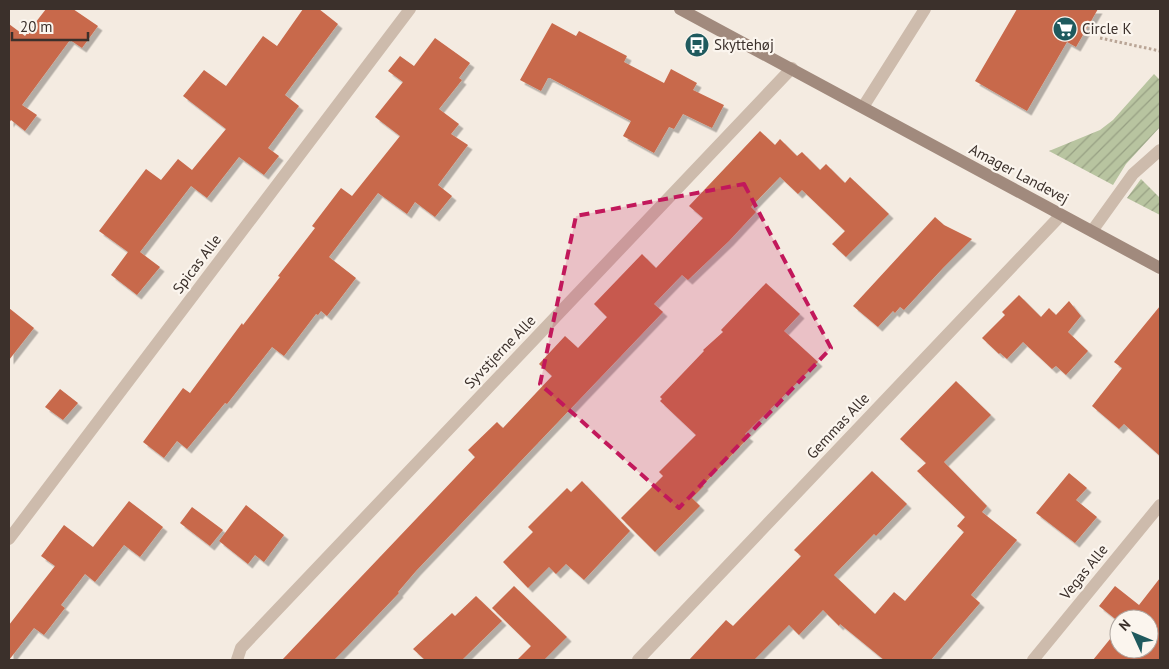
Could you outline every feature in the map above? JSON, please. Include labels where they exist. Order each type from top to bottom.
[{"type":"street","name":"Spicas Alle","points":[[9,539],[410,9]]},
{"type":"street","name":"Amager Landevej","points":[[680,9],[1160,268]]},
{"type":"street","points":[[863,107],[925,9]]},
{"type":"street","name":"Syvstjerne Alle","points":[[237,660],[240,648],[792,68]]},
{"type":"street","points":[[1092,231],[1133,174],[1160,150]]},
{"type":"street","name":"Gemmas Alle","points":[[638,660],[1061,214]]},
{"type":"street","name":"Vegas Alle","points":[[1033,660],[1160,505]]},
{"type":"path","points":[[1100,38],[1160,51]]},
{"type":"highlighted area","points":[[744,184],[831,348],[679,508],[540,384],[576,216]]},
{"type":"green space","points":[[1154,74],[1160,80],[1160,127],[1126,164],[1113,185],[1049,151],[1100,130],[1113,120]]},
{"type":"green space","points":[[1141,179],[1160,198],[1160,215],[1127,198]]},
{"type":"building","points":[[46,9],[73,9],[98,26],[82,48],[70,40],[22,105],[37,115],[25,131],[11,120],[9,123],[9,24],[25,36]]},
{"type":"building","points":[[303,9],[319,9],[338,24],[285,95],[299,106],[268,148],[279,156],[264,175],[239,157],[207,198],[191,186],[140,252],[160,267],[137,295],[111,275],[128,252],[99,231],[146,169],[161,180],[178,159],[192,170],[226,129],[183,96],[204,70],[226,86],[263,36],[277,46]]},
{"type":"building","points":[[1017,9],[1098,9],[1076,47],[1067,42],[1027,111],[975,81]]},
{"type":"building","points":[[552,23],[576,36],[579,31],[627,56],[624,62],[664,83],[671,69],[697,83],[693,90],[724,105],[712,128],[683,114],[674,129],[669,127],[654,153],[623,136],[631,121],[550,78],[548,78],[541,91],[520,80]]},
{"type":"building","points":[[435,38],[470,63],[459,78],[462,80],[439,109],[459,124],[451,134],[468,145],[438,185],[452,196],[435,217],[415,202],[407,214],[378,193],[329,257],[356,278],[327,316],[321,311],[318,315],[316,314],[284,356],[272,347],[227,404],[225,403],[187,449],[177,441],[164,458],[143,442],[183,388],[190,393],[242,323],[243,325],[280,277],[278,276],[315,228],[312,226],[341,188],[352,196],[400,136],[375,117],[403,82],[388,71],[400,56],[414,66]]},
{"type":"building","points":[[760,131],[775,145],[780,139],[797,156],[802,152],[820,170],[826,164],[845,183],[850,177],[889,214],[846,257],[832,244],[845,231],[802,190],[798,194],[780,177],[751,207],[756,212],[729,241],[688,280],[682,275],[654,304],[663,312],[416,571],[399,593],[334,660],[282,660],[475,457],[468,450],[497,422],[503,428],[552,376],[539,364],[565,336],[578,348],[607,317],[594,304],[642,254],[656,268],[703,218],[689,206]]},
{"type":"building","points":[[935,217],[944,225],[972,239],[904,310],[900,307],[895,313],[893,311],[878,327],[853,306]]},
{"type":"building","points":[[766,283],[800,314],[784,331],[818,362],[745,434],[749,437],[692,498],[700,506],[655,552],[621,518],[663,476],[659,472],[696,435],[660,401],[662,399],[660,397],[703,350],[723,332],[721,330]]},
{"type":"building","points":[[1019,295],[1041,317],[1049,308],[1056,315],[1069,301],[1081,316],[1068,332],[1088,351],[1066,375],[1056,366],[1052,369],[1023,342],[1007,359],[982,338],[1005,315],[1002,312]]},
{"type":"building","points":[[1160,306],[1160,456],[1124,424],[1119,429],[1092,406],[1122,368],[1114,362]]},
{"type":"building","points":[[9,308],[34,328],[9,360]]},
{"type":"building","points":[[956,381],[991,415],[944,462],[987,506],[982,512],[1017,540],[971,595],[980,603],[931,660],[884,660],[840,624],[839,626],[823,610],[799,635],[789,625],[754,660],[689,660],[726,620],[733,626],[801,556],[794,550],[872,471],[907,504],[876,536],[874,534],[834,575],[875,614],[894,592],[905,601],[964,532],[957,526],[965,517],[917,471],[926,463],[900,439]]},
{"type":"building","points":[[60,389],[78,403],[63,420],[45,407]]},
{"type":"building","points":[[1069,473],[1087,488],[1076,500],[1097,517],[1075,543],[1036,513]]},
{"type":"building","points":[[582,481],[630,531],[584,580],[566,564],[556,574],[549,567],[528,588],[503,562],[533,532],[528,527],[567,488],[571,492]]},
{"type":"building","points":[[129,501],[163,527],[140,557],[124,545],[95,582],[85,574],[61,605],[65,608],[44,635],[34,628],[9,660],[9,625],[55,566],[41,556],[64,525],[93,547]]},
{"type":"building","points":[[246,505],[284,535],[264,562],[255,555],[248,564],[219,541]]},
{"type":"building","points":[[192,507],[223,530],[210,546],[180,523]]},
{"type":"building","points":[[1160,578],[1160,660],[1093,660],[1109,640],[1109,659],[1159,659],[1159,609],[1109,609],[1109,614],[1099,606],[1115,586],[1139,605]]},
{"type":"building","points":[[514,586],[567,637],[544,660],[517,660],[531,646],[492,608]]},
{"type":"building","points":[[476,596],[502,621],[462,660],[425,660],[413,649],[452,613],[455,616]]},
{"type":"place","name":"Circle K","points":[[1065,29]]},
{"type":"place","name":"Skyttehøj","points":[[697,45]]}]
